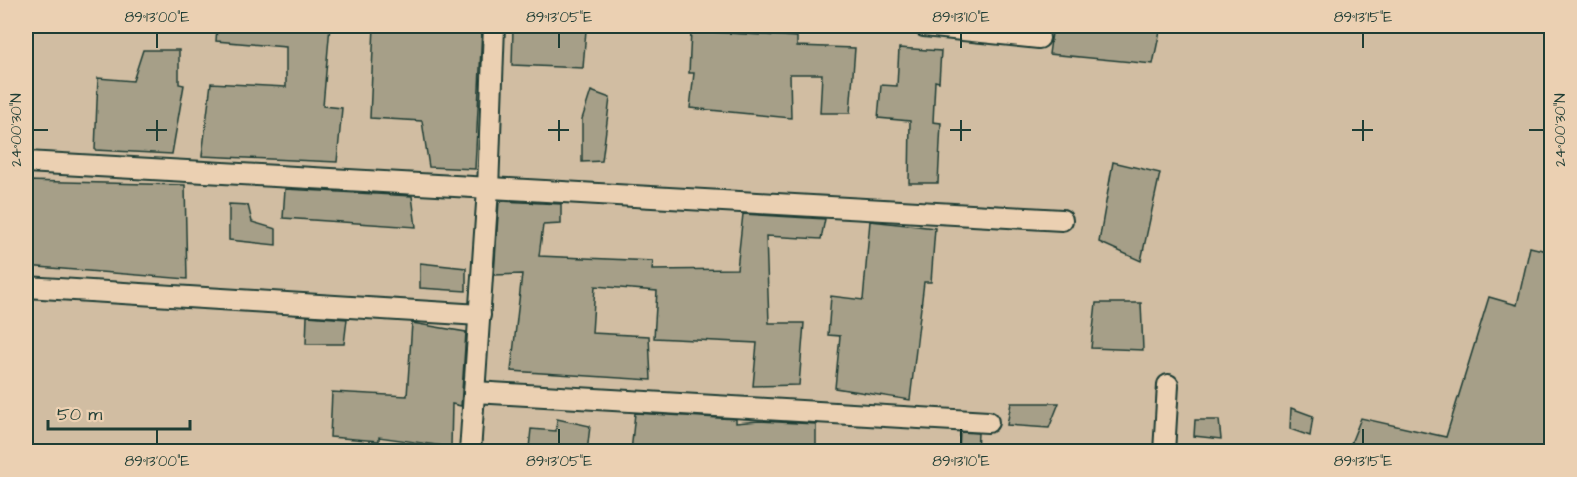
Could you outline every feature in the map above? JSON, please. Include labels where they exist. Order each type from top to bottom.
[{"type":"street","points":[[470,452],[488,189],[494,26]]},
{"type":"street","points":[[924,26],[1039,38]]},
{"type":"street","points":[[26,162],[1062,220]]},
{"type":"street","points":[[26,287],[480,315]]},
{"type":"street","points":[[1164,452],[1167,385]]},
{"type":"street","points":[[475,392],[988,422]]},
{"type":"shaded area","points":[[26,26],[1551,26],[1551,451],[26,451]]},
{"type":"building","points":[[217,26],[330,26],[323,106],[342,108],[337,162],[202,156],[211,83],[286,87],[286,47],[216,41]]},
{"type":"building","points":[[374,26],[482,28],[475,169],[429,167],[422,121],[370,118]]},
{"type":"building","points":[[1053,26],[1161,26],[1153,64],[1049,54]]},
{"type":"building","points":[[513,28],[586,30],[583,68],[512,65]]},
{"type":"building","points":[[691,31],[797,37],[797,46],[855,48],[850,113],[820,113],[822,74],[790,74],[791,118],[690,108],[694,73],[689,73]]},
{"type":"building","points":[[899,48],[941,51],[939,82],[935,81],[933,122],[941,123],[938,183],[909,183],[910,121],[878,118],[881,85],[897,86]]},
{"type":"building","points":[[143,50],[179,50],[179,84],[184,85],[172,154],[95,150],[98,78],[133,81]]},
{"type":"building","points":[[591,91],[610,98],[602,161],[582,162],[582,119]]},
{"type":"building","points":[[1113,162],[1160,173],[1141,261],[1099,242]]},
{"type":"building","points":[[26,181],[185,185],[187,279],[26,266]]},
{"type":"building","points":[[285,189],[412,196],[416,227],[283,218]]},
{"type":"building","points":[[499,201],[561,204],[561,224],[543,225],[539,256],[653,261],[652,270],[737,269],[743,214],[825,219],[821,239],[766,236],[769,323],[804,323],[799,385],[753,386],[757,343],[654,338],[657,291],[595,286],[592,333],[649,336],[651,380],[511,371],[522,274],[494,275]]},
{"type":"building","points":[[229,204],[248,205],[252,222],[276,229],[276,245],[229,240]]},
{"type":"building","points":[[870,221],[935,228],[931,282],[924,282],[910,400],[835,388],[840,336],[828,335],[831,296],[863,300]]},
{"type":"building","points":[[1530,247],[1551,252],[1551,422],[1542,452],[1382,452],[1351,443],[1361,418],[1446,437],[1489,297],[1517,305]]},
{"type":"building","points":[[420,263],[466,268],[466,291],[420,288]]},
{"type":"building","points":[[1096,303],[1141,303],[1143,350],[1091,348]]},
{"type":"building","points":[[307,316],[347,319],[344,344],[306,344]]},
{"type":"building","points":[[412,323],[466,332],[461,406],[452,404],[451,447],[379,437],[379,441],[330,437],[332,392],[407,396]]},
{"type":"building","points":[[1011,403],[1059,403],[1049,428],[1007,425]]},
{"type":"building","points":[[1291,408],[1313,416],[1310,436],[1290,429]]},
{"type":"building","points":[[635,413],[736,419],[736,423],[759,421],[816,424],[816,452],[666,446],[666,452],[631,452]]},
{"type":"building","points":[[557,419],[590,426],[587,452],[570,452],[568,448],[529,448],[531,429],[556,431]]},
{"type":"building","points":[[1195,420],[1219,420],[1221,439],[1194,436]]},
{"type":"building","points":[[960,432],[978,433],[977,452],[959,452]]}]
